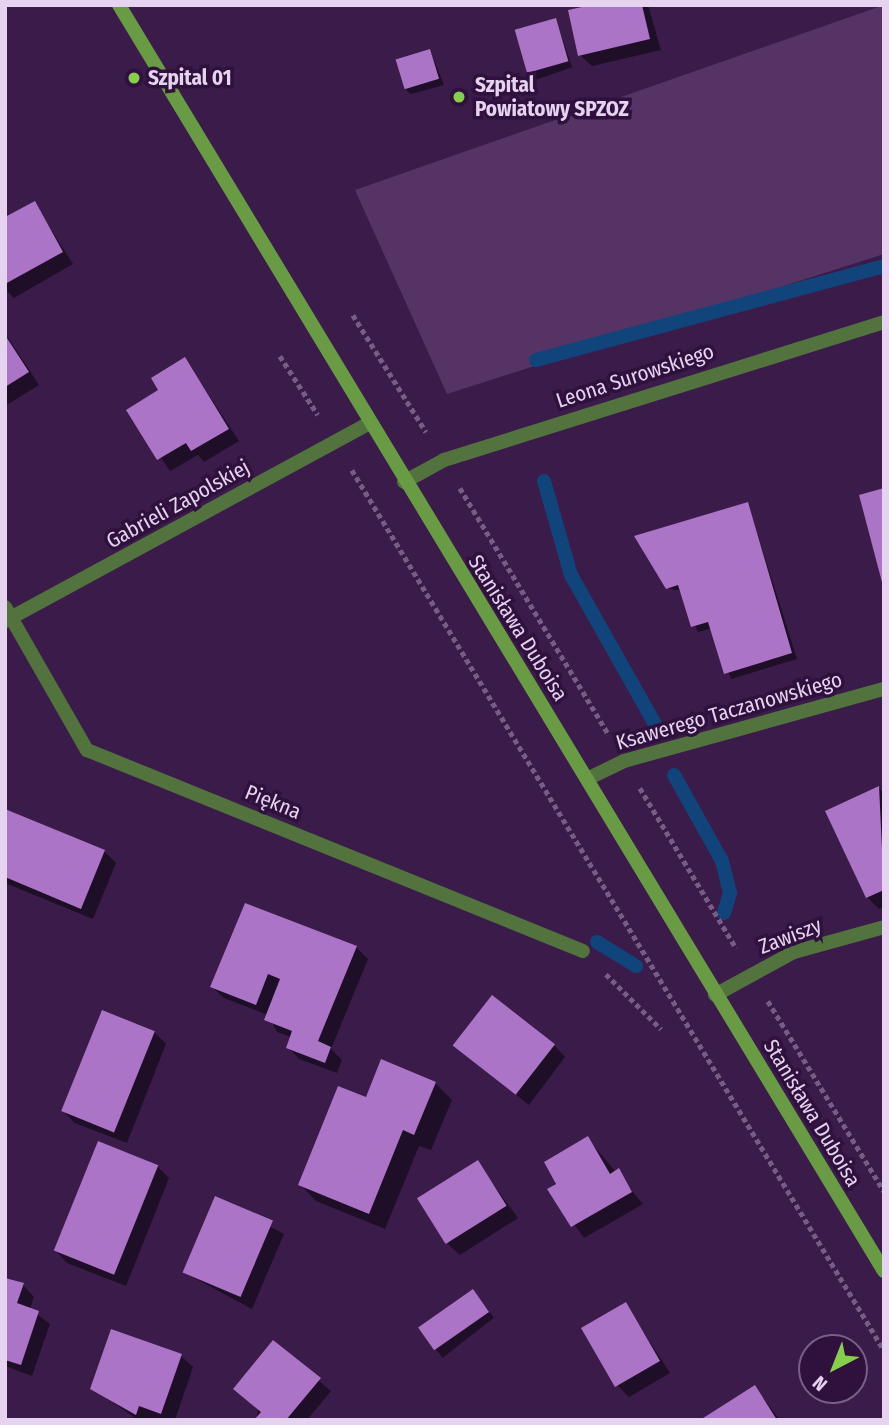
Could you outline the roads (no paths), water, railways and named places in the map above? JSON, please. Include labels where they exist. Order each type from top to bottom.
[{"type":"street","name":"Stanisława Duboisa","points":[[119,5],[404,482],[884,1270]]},
{"type":"street","name":"Leona Surowskiego","points":[[404,482],[444,460],[884,323]]},
{"type":"street","name":"Gabrieli Zapolskiej","points":[[7,616],[370,423]]},
{"type":"street","name":"Piękna","points":[[7,616],[87,750],[583,951]]},
{"type":"street","name":"Ksawerego Taczanowskiego","points":[[587,779],[624,761],[884,689]]},
{"type":"street","name":"Zawiszy","points":[[715,995],[793,952],[884,927]]},
{"type":"waterway","points":[[536,360],[884,266]]},
{"type":"waterway","points":[[544,481],[571,575],[655,724]]},
{"type":"waterway","points":[[674,775],[722,861],[730,893],[724,913]]},
{"type":"waterway","points":[[597,942],[636,966]]},
{"type":"place","name":"Szpital 01","points":[[134,78]]},
{"type":"place","name":"Szpital Powiatowy SPZOZ","points":[[459,97]]}]
